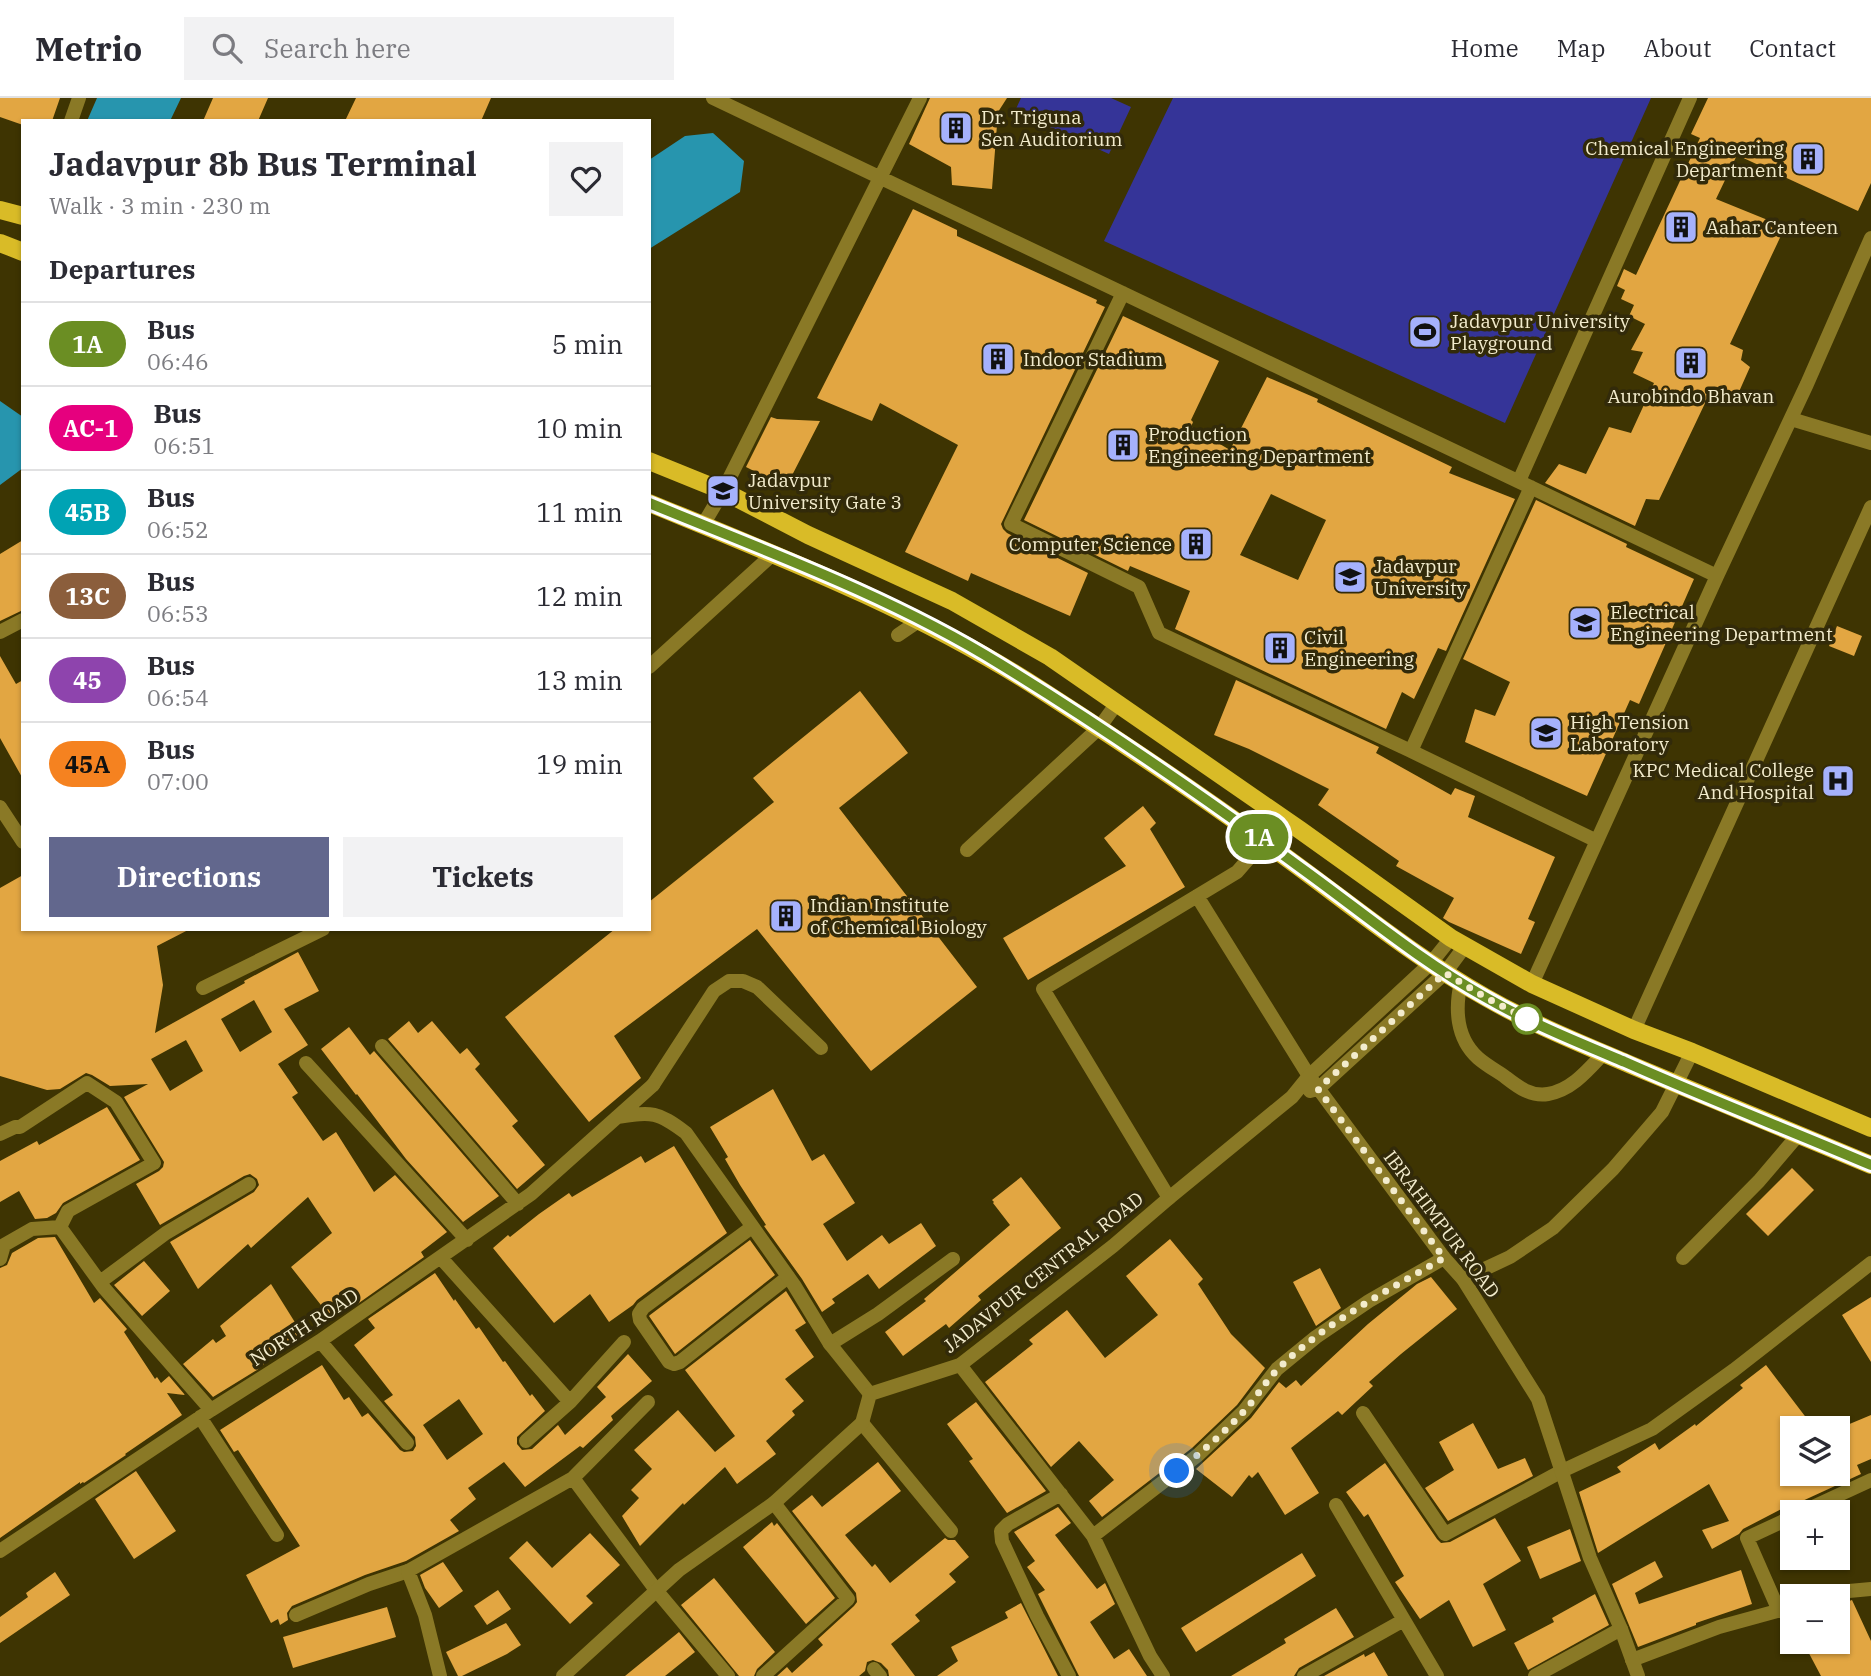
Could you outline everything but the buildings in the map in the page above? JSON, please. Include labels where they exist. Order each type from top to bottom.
[{"type":"main road","points":[[0,210],[21,215]]},
{"type":"main road","points":[[0,243],[21,251]]},
{"type":"main road","points":[[651,462],[723,491],[808,535],[952,601],[1050,657],[1458,942],[1532,984],[1634,1030],[1871,1128]]},
{"type":"main road","points":[[651,504],[839,582],[920,620],[996,661],[1264,841],[1446,973],[1485,997],[1604,1054],[1871,1165]]},
{"type":"street","points":[[72,119],[79,98]]},
{"type":"street","points":[[713,98],[1717,576]]},
{"type":"street","points":[[703,525],[723,491],[920,98]]},
{"type":"street","points":[[1411,751],[1690,98]]},
{"type":"street","points":[[1532,984],[1871,238]]},
{"type":"street","points":[[1123,293],[1011,524],[1139,587],[1159,634],[1597,841]]},
{"type":"street","points":[[1791,419],[1871,443]]},
{"type":"street","points":[[1634,1030],[1871,507]]},
{"type":"street","points":[[651,665],[773,554]]},
{"type":"street","points":[[898,635],[920,620]]},
{"type":"street","points":[[0,632],[21,621]]},
{"type":"street","points":[[967,850],[1099,728],[1116,703]]},
{"type":"street","points":[[0,807],[21,839]]},
{"type":"street","points":[[1169,1198],[1043,989],[1237,872],[1264,841]]},
{"type":"street","name":"IBRAHIMPUR ROAD","points":[[1197,896],[1309,1076],[1444,1258],[1463,1279],[1538,1399],[1590,1558],[1639,1676]]},
{"type":"street","points":[[203,988],[320,931]]},
{"type":"street","points":[[1458,942],[1446,973],[1457,1002],[1457,1016],[1468,1046],[1476,1057],[1522,1090],[1546,1094],[1573,1084],[1604,1054]]},
{"type":"street","name":"JADAVPUR CENTRAL ROAD","points":[[870,1394],[960,1366],[1113,1247],[1292,1097],[1309,1076],[1446,973]]},
{"type":"street","name":"JADAVPUR CENTRAL ROAD","points":[[1292,1097],[1318,1089],[1446,973]]},
{"type":"street","name":"NORTH ROAD","points":[[0,1551],[206,1413],[320,1341],[531,1194],[653,1085],[714,991],[729,981],[743,981],[757,987],[821,1048]]},
{"type":"street","points":[[382,1046],[518,1204]]},
{"type":"street","points":[[1463,1279],[1510,1257],[1553,1228],[1621,1160],[1662,1112],[1692,1052]]},
{"type":"street","points":[[306,1063],[467,1240]]},
{"type":"street","points":[[0,1134],[20,1127],[87,1083],[116,1102],[155,1163],[68,1211],[60,1227]]},
{"type":"street","points":[[563,1676],[679,1570],[774,1503],[862,1423],[870,1394],[830,1344],[788,1277],[686,1133],[667,1118],[646,1112],[616,1118]]},
{"type":"street","points":[[1683,1258],[1759,1181],[1799,1134]]},
{"type":"street","points":[[100,1282],[166,1233],[250,1184]]},
{"type":"street","points":[[0,1259],[4,1245],[32,1229],[60,1227]]},
{"type":"street","points":[[60,1227],[100,1282],[206,1413],[277,1535]]},
{"type":"street","points":[[752,1227],[643,1308],[639,1314],[640,1320],[669,1362],[680,1362],[788,1277]]},
{"type":"street","points":[[441,1258],[570,1402]]},
{"type":"street","points":[[1093,1536],[1198,1455],[1244,1411],[1277,1369],[1316,1336],[1368,1301],[1444,1258]]},
{"type":"street","points":[[830,1344],[878,1314],[953,1259]]},
{"type":"street","points":[[1363,1413],[1445,1534],[1562,1471],[1652,1429],[1734,1370],[1871,1263]]},
{"type":"street","points":[[320,1341],[407,1443]]},
{"type":"street","points":[[526,1441],[570,1402],[624,1342]]},
{"type":"street","points":[[960,1366],[1093,1536],[1150,1656],[1163,1676]]},
{"type":"street","points":[[296,1615],[369,1584],[408,1571],[573,1478],[648,1402]]},
{"type":"street","points":[[862,1423],[951,1531]]},
{"type":"street","points":[[573,1478],[656,1590],[728,1676]]},
{"type":"street","points":[[1828,1500],[1871,1480]]},
{"type":"street","points":[[1061,1494],[1008,1524],[1001,1531],[1008,1554],[1069,1676]]},
{"type":"street","points":[[763,1676],[848,1599],[774,1503]]},
{"type":"street","points":[[1336,1505],[1437,1676]]},
{"type":"street","points":[[1780,1523],[1747,1538],[1780,1600]]},
{"type":"street","points":[[408,1571],[425,1615],[440,1676]]},
{"type":"street","points":[[1850,1591],[1871,1589]]},
{"type":"street","points":[[1632,1660],[1719,1627],[1780,1610]]},
{"type":"street","points":[[1304,1676],[1404,1620]]},
{"type":"street","points":[[1535,1676],[1621,1629]]},
{"type":"shaded area","points":[[1021,98],[1111,98],[1131,107],[1109,154],[1015,111]]},
{"type":"shaded area","name":"Jadavpur University Playground","points":[[1173,98],[1651,98],[1505,423],[1104,241]]},
{"type":"water","points":[[97,98],[181,98],[171,119],[88,119]]},
{"type":"water","points":[[713,133],[744,161],[740,192],[651,248],[651,159],[685,136]]},
{"type":"water","points":[[0,401],[21,416],[21,469],[0,485]]},
{"type":"bus line","name":"1A","points":[[651,504],[839,582],[928,624],[996,661],[1169,775],[1431,963],[1485,997],[1543,1027],[1676,1085],[1871,1165]]},
{"type":"place","name":"Dr. Triguna Sen Auditorium","points":[[956,128]]},
{"type":"place","name":"Chemical Engineering Department","points":[[1808,159]]},
{"type":"place","name":"Aahar Canteen","points":[[1681,227]]},
{"type":"place","name":"Jadavpur University Playground","points":[[1425,332]]},
{"type":"place","name":"Indoor Stadium","points":[[998,359]]},
{"type":"place","name":"Aurobindo Bhavan","points":[[1691,363]]},
{"type":"place","name":"Production Engineering Department","points":[[1123,445]]},
{"type":"place","name":"Jadavpur University Gate 3","points":[[723,491]]},
{"type":"place","name":"Computer Science","points":[[1196,544]]},
{"type":"place","name":"Jadavpur University","points":[[1350,577]]},
{"type":"place","name":"Electrical Engineering Department","points":[[1585,623]]},
{"type":"place","name":"Civil Engineering","points":[[1280,648]]},
{"type":"place","name":"High Tension Laboratory","points":[[1546,733]]},
{"type":"place","name":"KPC Medical College And Hospital","points":[[1838,781]]},
{"type":"place","name":"Indian Institute of Chemical Biology","points":[[786,916]]},
{"type":"route","points":[[1177,1471],[1244,1411],[1277,1369],[1316,1336],[1368,1301],[1444,1258],[1318,1089],[1445,973],[1527,1019]]}]
